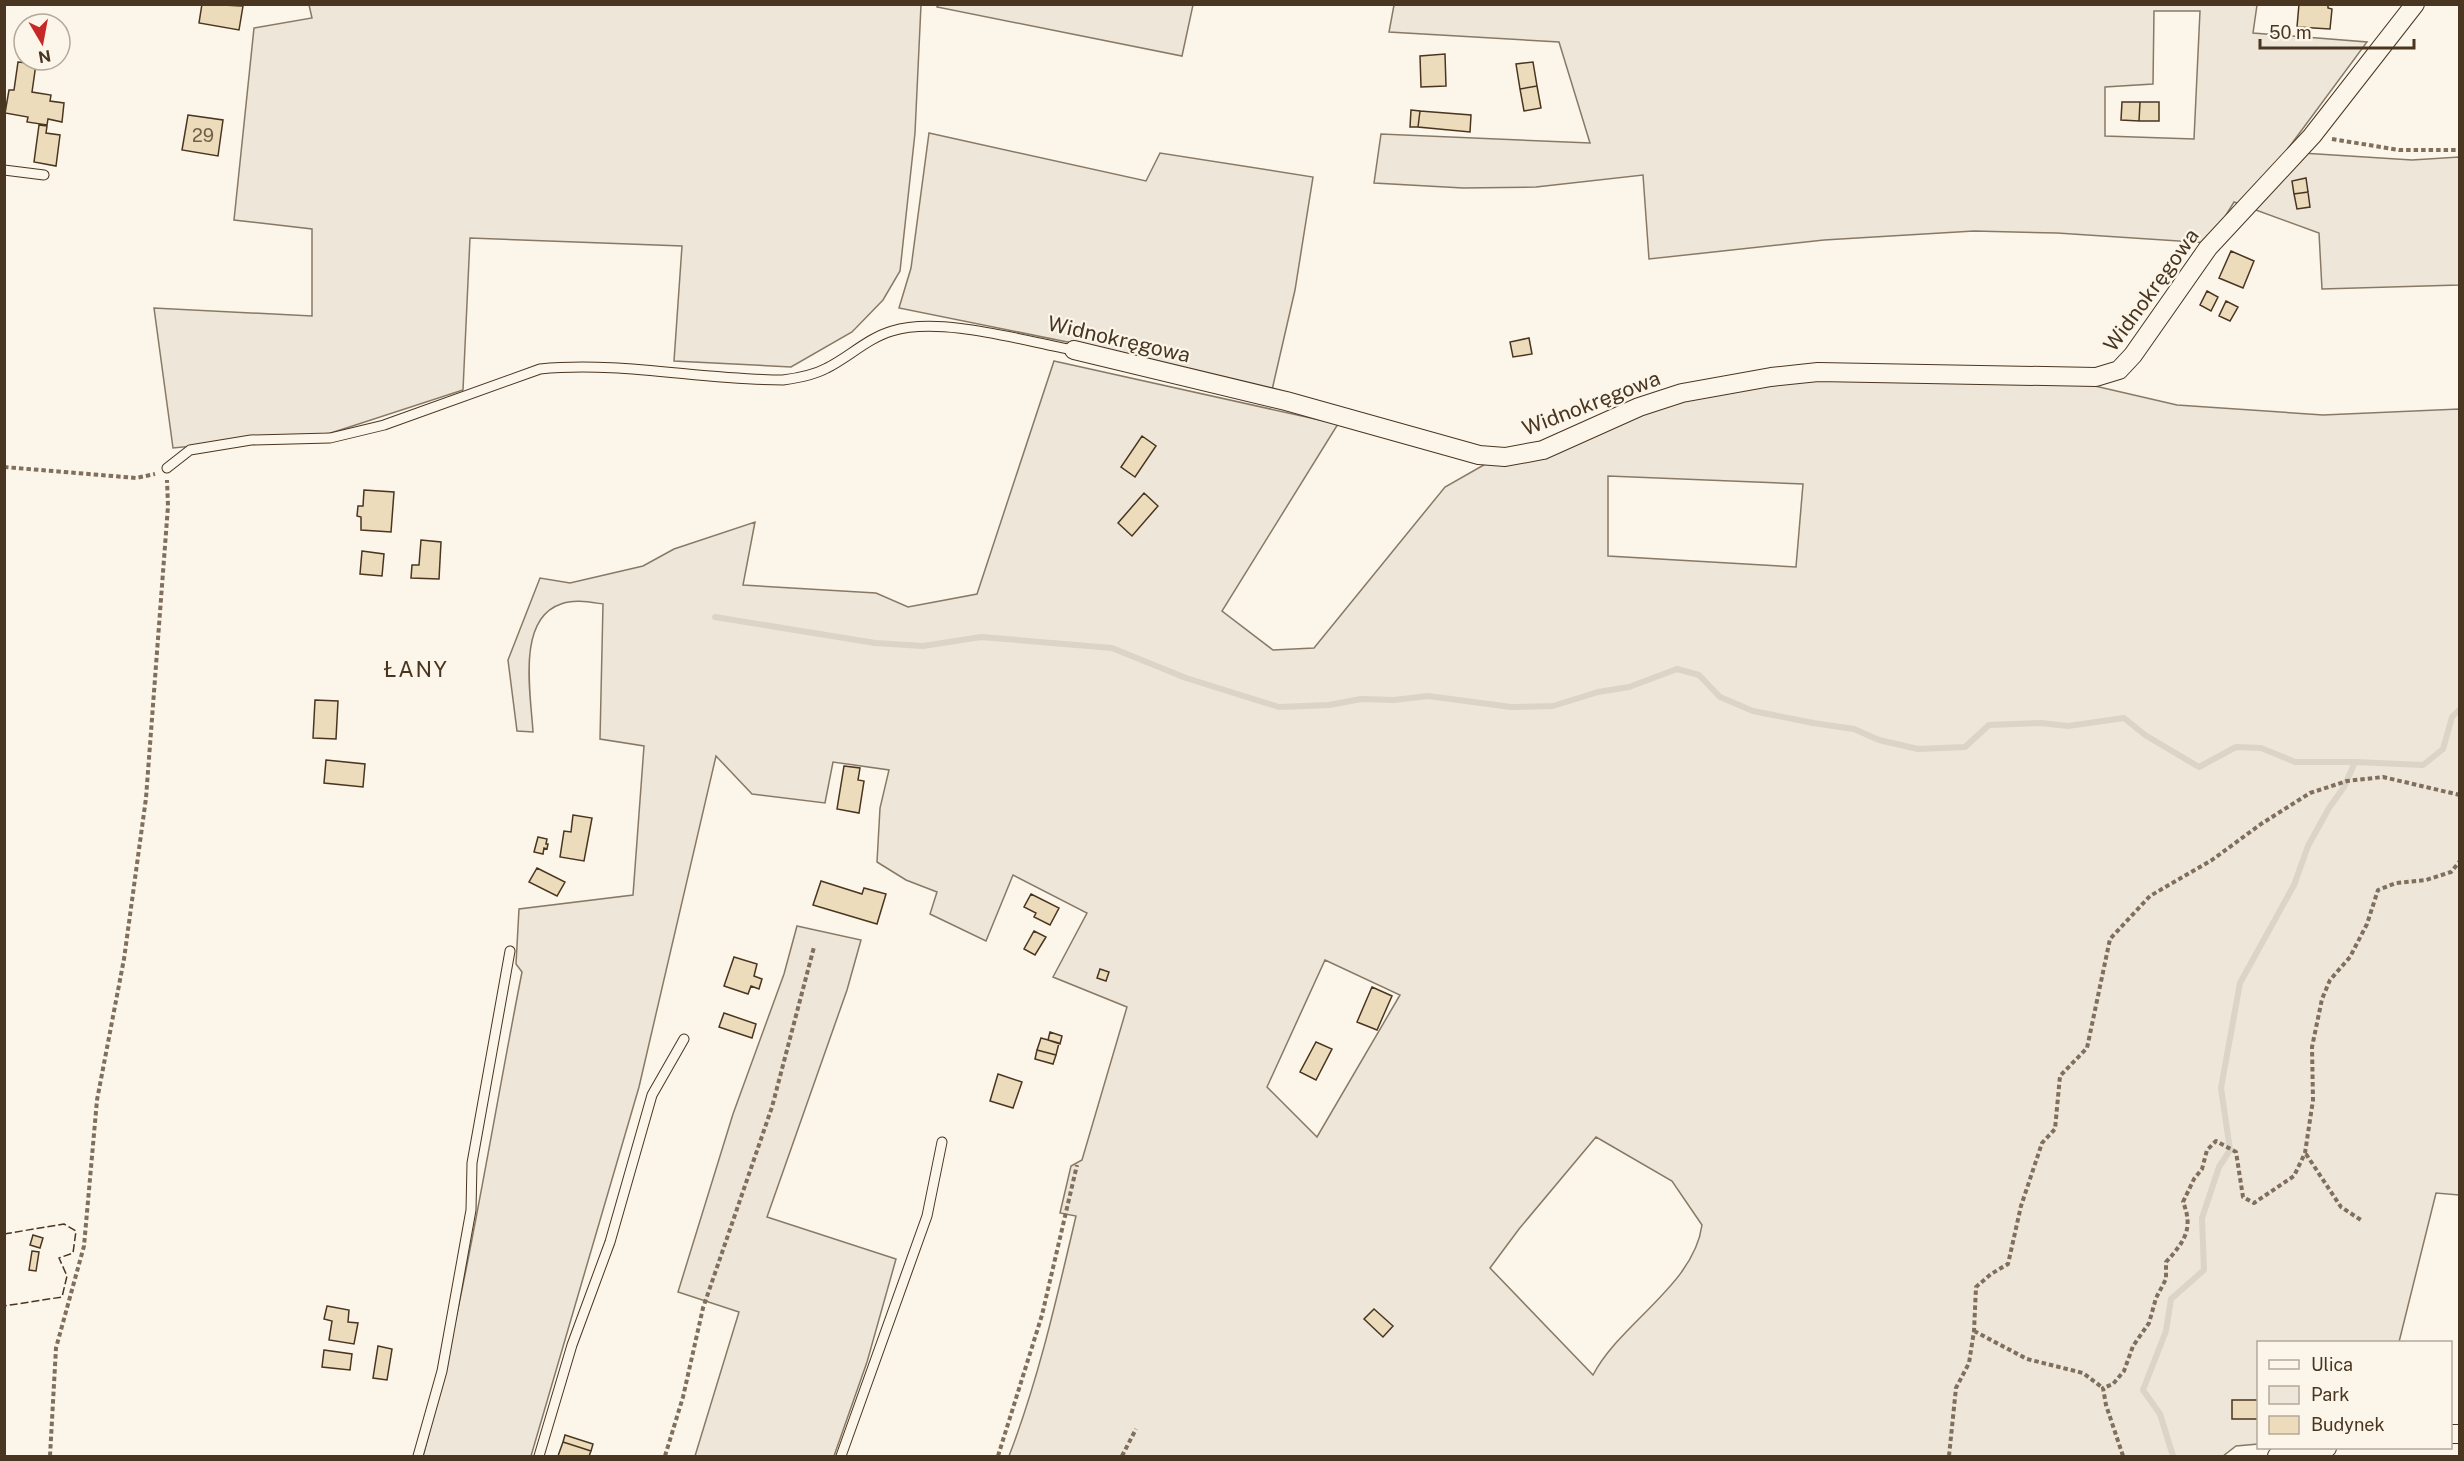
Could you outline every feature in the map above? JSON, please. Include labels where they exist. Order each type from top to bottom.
[{"type":"street","name":"Widnokręgowa","points":[[1074,350],[1286,401],[1479,455],[1505,457],[1544,450],[1638,407],[1682,393],[1771,377],[1818,372],[2096,377],[2119,370],[2133,355],[2208,248],[2312,136],[2415,4]]},
{"type":"street","points":[[2277,1456],[2320,1449]]},
{"type":"lane","points":[[4,170],[44,175]]},
{"type":"lane","name":"Widnokręgowa","points":[[167,468],[190,450],[251,440],[330,438],[384,425],[540,369],[562,366],[783,380],[803,377],[826,369],[870,341],[891,331],[922,326],[965,330],[1074,350]]},
{"type":"lane","points":[[418,1456],[444,1359],[471,1210],[472,1163],[510,951]]},
{"type":"lane","points":[[539,1456],[573,1344],[610,1242],[652,1095],[684,1039]]},
{"type":"lane","points":[[841,1456],[927,1215],[942,1142]]},
{"type":"path","points":[[2312,136],[2398,150],[2460,150]]},
{"type":"path","points":[[4,467],[136,478],[156,474],[167,468],[168,506],[146,798],[124,959],[97,1100],[84,1246],[56,1348],[50,1456]]},
{"type":"path","points":[[1949,1456],[1956,1388],[1969,1363],[1974,1331],[1976,1287],[1991,1274],[2008,1264],[2021,1206],[2042,1143],[2055,1129],[2060,1076],[2087,1048],[2110,939],[2150,896],[2212,860],[2260,824],[2310,793],[2347,781],[2383,777],[2460,795]]},
{"type":"path","points":[[2103,1388],[2113,1384],[2124,1371],[2133,1346],[2149,1323],[2156,1298],[2166,1279],[2166,1262],[2183,1243],[2189,1217],[2183,1202],[2194,1179],[2202,1169],[2207,1150],[2216,1141],[2236,1152],[2243,1197],[2254,1203],[2294,1176],[2305,1153],[2313,1100],[2312,1047],[2322,999],[2330,980],[2350,957],[2367,924],[2378,890],[2396,883],[2426,880],[2451,872],[2460,861]]},
{"type":"path","points":[[664,1456],[683,1397],[703,1308],[772,1107],[814,947]]},
{"type":"path","points":[[2305,1153],[2341,1207],[2361,1220]]},
{"type":"path","points":[[998,1456],[1042,1314],[1077,1165]]},
{"type":"path","points":[[1974,1331],[2027,1359],[2084,1373],[2103,1388],[2106,1405],[2123,1456]]},
{"type":"path","points":[[1122,1456],[1136,1429]]},
{"type":"green space","points":[[938,4],[1193,5],[1182,56],[937,7]]},
{"type":"green space","points":[[309,5],[921,5],[915,133],[900,271],[883,300],[852,332],[791,367],[674,361],[682,246],[470,238],[463,390],[331,433],[173,448],[154,308],[312,316],[312,229],[234,220],[254,28],[312,18]]},
{"type":"green space","points":[[1394,5],[2257,5],[2253,33],[2367,42],[2287,150],[2412,160],[2459,157],[2459,285],[2322,289],[2319,233],[2234,202],[2209,243],[2057,233],[1974,231],[1824,240],[1649,259],[1643,175],[1536,187],[1463,188],[1374,183],[1381,134],[1590,143],[1559,42],[1389,32]],"holes":[[[2154,11],[2200,11],[2194,139],[2105,136],[2105,87],[2153,84]]]},
{"type":"green space","points":[[929,133],[1146,181],[1160,153],[1313,177],[1295,290],[1272,390],[1102,349],[899,308],[911,268]]},
{"type":"green space","points":[[1054,361],[1338,424],[1222,611],[1273,650],[1314,648],[1445,487],[1496,458],[1668,403],[1806,378],[2069,380],[2177,405],[2323,415],[2459,409],[2459,1195],[2436,1193],[2399,1341],[2257,1341],[2257,1444],[2236,1446],[2223,1456],[1009,1456],[1038,1367],[1076,1216],[1060,1213],[1071,1166],[1082,1160],[1127,1007],[1053,977],[1087,913],[1013,875],[986,941],[930,914],[937,892],[906,880],[877,862],[880,808],[889,770],[833,762],[825,803],[752,794],[716,756],[639,1087],[531,1456],[423,1456],[465,1276],[522,972],[516,964],[519,909],[633,895],[644,746],[600,739],[603,604],[566,602],[547,612],[537,625],[529,660],[533,732],[517,731],[508,660],[540,578],[570,583],[643,566],[674,549],[755,522],[743,585],[876,593],[908,607],[977,594]],"holes":[[[1608,476],[1803,484],[1796,567],[1608,556]],[[1325,960],[1400,995],[1317,1137],[1267,1087]],[[1596,1137],[1672,1181],[1702,1225],[1696,1247],[1685,1266],[1655,1303],[1620,1338],[1593,1375],[1490,1268],[1519,1229]]]},
{"type":"green space","points":[[797,926],[861,940],[847,990],[767,1217],[896,1259],[867,1362],[834,1456],[695,1456],[739,1312],[678,1292],[733,1114],[784,974]]},
{"type":"building","points":[[202,4],[243,6],[239,30],[199,23]]},
{"type":"building","points":[[2299,4],[2328,4],[2328,8],[2332,9],[2330,29],[2297,27]]},
{"type":"building","points":[[1445,54],[1446,86],[1421,87],[1420,56]]},
{"type":"building","points":[[1533,62],[1537,86],[1520,89],[1516,64]]},
{"type":"building","points":[[17,72],[35,72],[32,92],[51,95],[50,101],[64,103],[62,122],[48,119],[47,125],[27,122],[28,117],[5,113],[9,90],[14,90]]},
{"type":"building","points":[[1537,86],[1541,108],[1524,111],[1520,89]]},
{"type":"building","points":[[2122,102],[2140,102],[2139,121],[2121,120]]},
{"type":"building","points":[[2140,102],[2159,102],[2159,121],[2139,121]]},
{"type":"building","points":[[1411,110],[1420,111],[1418,127],[1410,127]]},
{"type":"building","points":[[1420,111],[1471,115],[1470,132],[1418,127]]},
{"type":"building","points":[[188,115],[223,120],[218,156],[182,150]]},
{"type":"building","points":[[39,125],[47,126],[46,133],[60,135],[56,166],[34,162]]},
{"type":"building","points":[[2306,178],[2308,192],[2294,194],[2292,181]]},
{"type":"building","points":[[2308,192],[2310,207],[2297,209],[2294,194]]},
{"type":"building","points":[[2231,251],[2254,261],[2243,288],[2219,278]]},
{"type":"building","points":[[2207,291],[2218,297],[2211,311],[2200,305]]},
{"type":"building","points":[[2226,301],[2238,307],[2230,321],[2219,316]]},
{"type":"building","points":[[1529,338],[1532,354],[1513,357],[1510,342]]},
{"type":"building","points":[[1142,436],[1156,446],[1135,477],[1121,467]]},
{"type":"building","points":[[364,490],[394,492],[391,532],[361,530],[361,517],[357,516],[358,506],[363,506]]},
{"type":"building","points":[[1144,493],[1158,506],[1132,536],[1118,523]]},
{"type":"building","points":[[421,540],[441,542],[439,579],[411,578],[412,565],[419,565]]},
{"type":"building","points":[[362,551],[384,554],[382,576],[360,574]]},
{"type":"building","points":[[315,700],[338,701],[336,739],[313,738]]},
{"type":"building","points":[[326,760],[365,764],[363,787],[324,783]]},
{"type":"building","points":[[844,766],[860,768],[858,780],[864,781],[859,813],[837,809]]},
{"type":"building","points":[[573,815],[592,818],[584,861],[560,857],[564,831],[571,832]]},
{"type":"building","points":[[538,837],[547,839],[547,849],[544,848],[543,854],[534,852]]},
{"type":"building","points":[[537,868],[565,882],[557,896],[529,882]]},
{"type":"building","points":[[821,881],[862,894],[864,888],[886,894],[877,924],[813,905]]},
{"type":"building","points":[[1031,894],[1059,908],[1050,925],[1034,917],[1036,913],[1024,907]]},
{"type":"building","points":[[1034,931],[1046,937],[1035,955],[1024,949]]},
{"type":"building","points":[[734,957],[757,964],[754,976],[762,979],[759,989],[751,986],[748,994],[724,986]]},
{"type":"building","points":[[1100,969],[1109,972],[1106,981],[1097,978]]},
{"type":"building","points":[[1372,987],[1392,996],[1377,1030],[1357,1022]]},
{"type":"building","points":[[724,1013],[756,1024],[752,1038],[719,1027]]},
{"type":"building","points":[[1050,1032],[1062,1036],[1060,1044],[1048,1040]]},
{"type":"building","points":[[1041,1038],[1059,1043],[1056,1055],[1037,1050]]},
{"type":"building","points":[[1316,1042],[1332,1049],[1316,1080],[1300,1072]]},
{"type":"building","points":[[1037,1050],[1056,1055],[1053,1064],[1035,1059]]},
{"type":"building","points":[[998,1074],[1022,1082],[1013,1108],[990,1101]]},
{"type":"building","points":[[33,1235],[43,1238],[40,1248],[30,1245]]},
{"type":"building","points":[[32,1251],[39,1252],[36,1271],[29,1270]]},
{"type":"building","points":[[327,1306],[349,1310],[348,1322],[358,1323],[354,1344],[329,1340],[332,1321],[324,1319]]},
{"type":"building","points":[[1374,1309],[1393,1326],[1383,1337],[1364,1319]]},
{"type":"building","points":[[378,1346],[392,1349],[387,1380],[373,1378]]},
{"type":"building","points":[[324,1350],[352,1354],[350,1370],[322,1367]]},
{"type":"building","points":[[2232,1400],[2257,1400],[2257,1419],[2232,1419]]},
{"type":"building","points":[[565,1435],[593,1444],[591,1451],[563,1442]]},
{"type":"building","points":[[563,1442],[591,1451],[589,1456],[558,1456]]},
{"type":"waterway","points":[[715,617],[875,643],[923,646],[981,637],[1112,648],[1186,678],[1279,707],[1329,705],[1361,699],[1394,700],[1428,696],[1511,707],[1553,706],[1598,692],[1629,687],[1677,669],[1699,675],[1720,697],[1753,711],[1854,729],[1879,740],[1918,749],[1965,747],[1989,725],[2041,723],[2068,726],[2124,718],[2145,735],[2199,767],[2236,747],[2261,748],[2295,762],[2355,762]]},
{"type":"waterway","points":[[2173,1456],[2160,1414],[2143,1390],[2166,1331],[2171,1299],[2204,1270],[2202,1218],[2219,1167],[2230,1150],[2221,1088],[2240,983],[2294,885],[2308,846],[2329,808],[2344,787],[2355,762],[2423,765],[2443,749],[2452,717],[2460,709]]},
{"type":"fence","points":[[4,1234],[64,1224],[76,1231],[73,1253],[59,1258],[67,1276],[62,1297],[4,1306]]},
{"type":"district","name":"ŁANY","points":[[416,669]]}]
